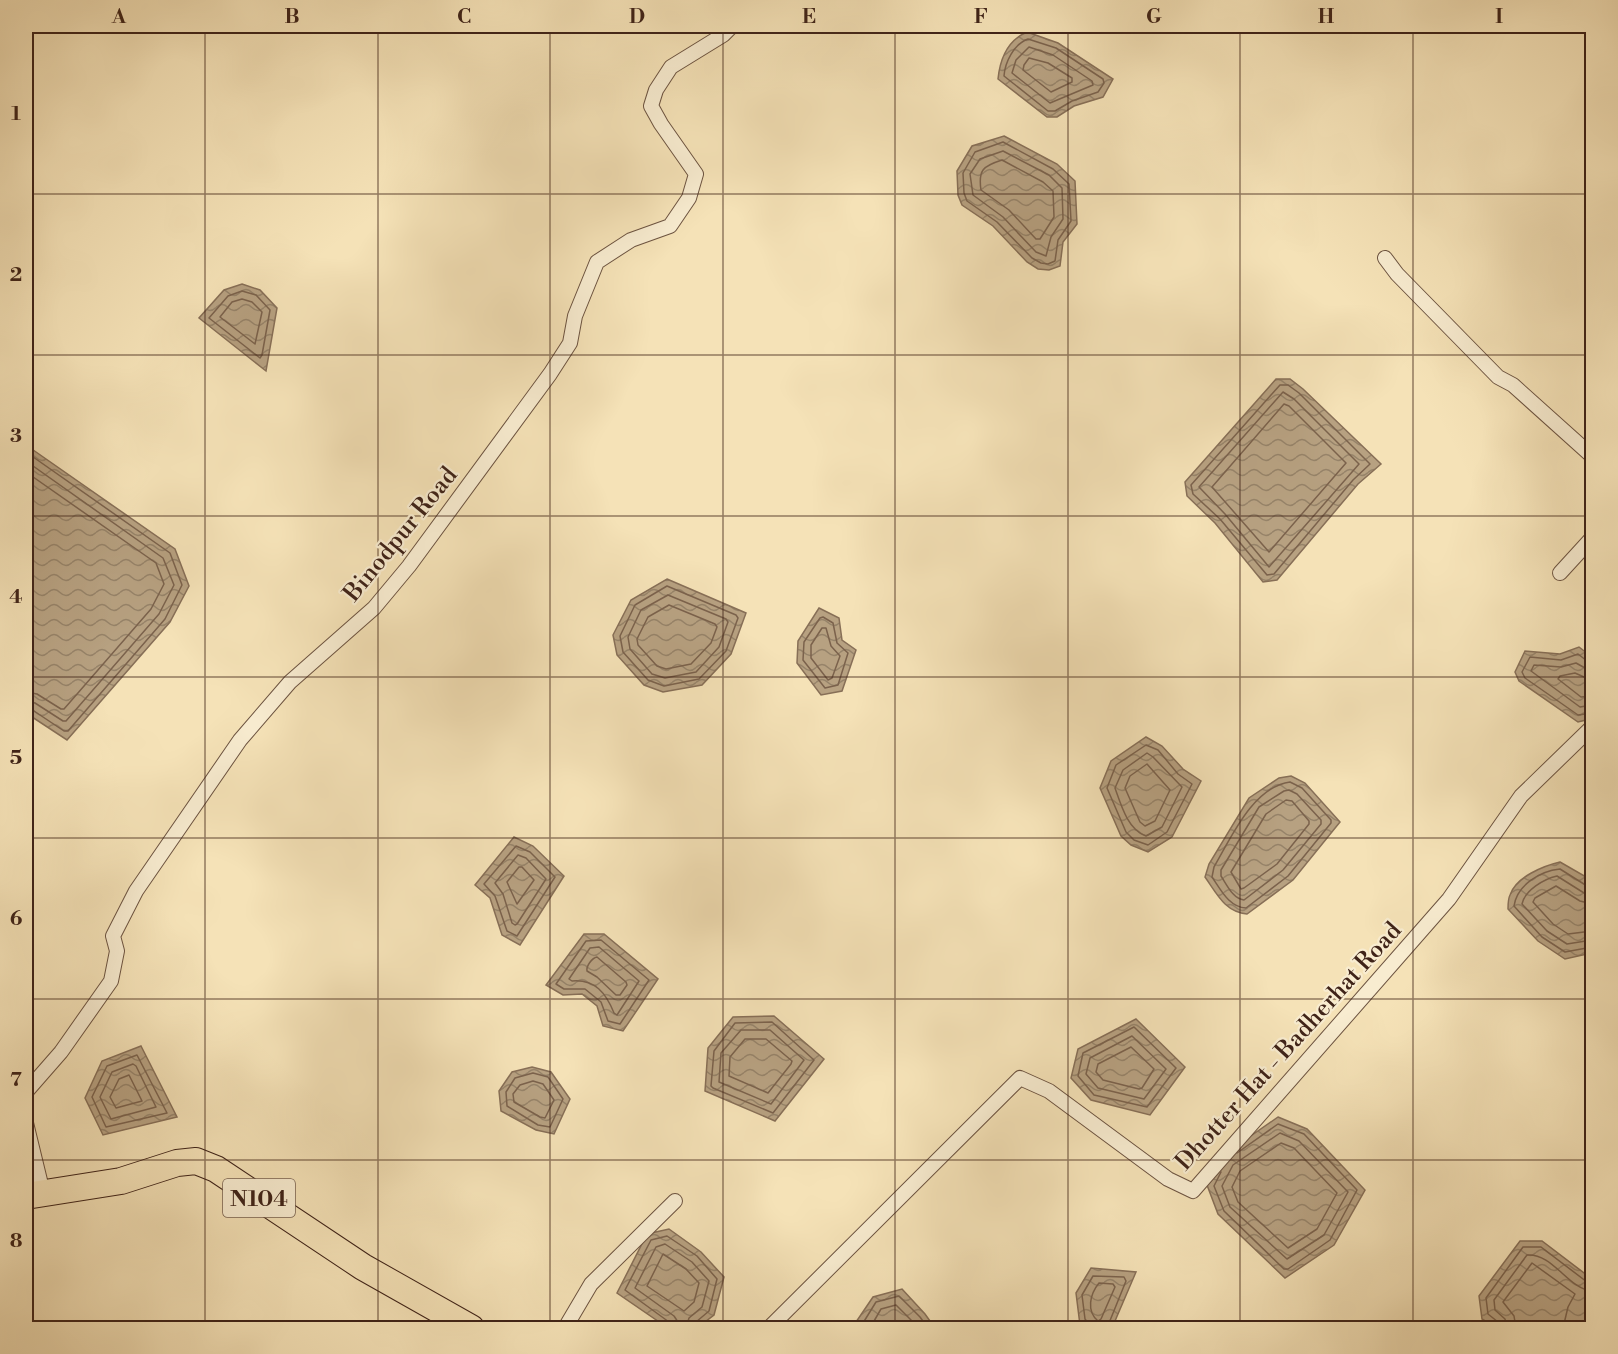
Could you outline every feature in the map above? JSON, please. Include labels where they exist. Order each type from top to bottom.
[{"type":"highway","name":"N104","points":[[34,1194],[121,1181],[177,1163],[196,1161],[216,1169],[363,1267],[471,1329]]},
{"type":"street","name":"Binodpur Road","points":[[26,1092],[61,1052],[111,981],[117,951],[113,936],[136,891],[240,740],[290,682],[374,608],[409,566],[550,374],[570,342],[575,316],[597,262],[632,240],[670,226],[689,198],[696,174],[651,106],[656,90],[671,67],[723,35],[732,26]]},
{"type":"street","points":[[1385,258],[1397,274],[1498,377],[1513,385],[1593,456]]},
{"type":"street","points":[[1560,573],[1593,538]]},
{"type":"street","name":"Dhotter Hat - Badherhat Road","points":[[769,1329],[1020,1078],[1049,1091],[1168,1179],[1193,1191],[1449,899],[1521,796],[1593,727]]},
{"type":"street","points":[[26,1123],[34,1194]]},
{"type":"street","points":[[565,1329],[591,1284],[675,1201]]},
{"type":"water","points":[[1027,32],[1058,43],[1113,79],[1103,97],[1074,106],[1057,117],[1047,117],[998,79],[1006,51],[1020,35]]},
{"type":"water","points":[[1004,136],[1057,164],[1075,181],[1077,224],[1063,242],[1060,266],[1049,270],[1038,269],[1027,262],[993,226],[962,205],[958,195],[957,171],[972,146]]},
{"type":"water","points":[[242,284],[260,290],[277,308],[266,371],[199,318],[224,290]]},
{"type":"water","points":[[1276,379],[1290,379],[1303,389],[1381,464],[1358,484],[1277,580],[1263,582],[1215,523],[1187,496],[1185,482]]},
{"type":"water","points":[[26,445],[175,549],[189,586],[170,622],[67,740],[26,713]]},
{"type":"water","points":[[667,579],[746,613],[731,654],[702,685],[663,692],[644,685],[617,655],[613,635],[631,600]]},
{"type":"water","points":[[819,608],[839,618],[842,640],[856,650],[842,691],[821,695],[797,663],[798,641]]},
{"type":"water","points":[[1579,647],[1592,657],[1592,715],[1590,719],[1578,722],[1519,681],[1515,672],[1525,651],[1560,654]]},
{"type":"water","points":[[1146,737],[1162,746],[1183,769],[1201,781],[1172,837],[1148,852],[1131,845],[1121,836],[1100,788],[1111,761]]},
{"type":"water","points":[[1291,776],[1305,783],[1340,822],[1293,880],[1247,914],[1239,913],[1222,901],[1205,877],[1209,864],[1249,798],[1279,778]]},
{"type":"water","points":[[514,837],[533,846],[564,876],[520,945],[502,935],[490,898],[475,885]]},
{"type":"water","points":[[1560,862],[1588,878],[1592,884],[1592,953],[1565,959],[1538,941],[1508,909],[1509,897],[1518,883],[1538,869]]},
{"type":"water","points":[[584,934],[604,934],[658,979],[623,1031],[603,1026],[597,1006],[582,994],[563,995],[546,985]]},
{"type":"water","points":[[774,1016],[824,1059],[775,1121],[705,1091],[708,1048],[733,1017]]},
{"type":"water","points":[[1136,1019],[1185,1067],[1150,1115],[1091,1100],[1071,1078],[1078,1049]]},
{"type":"water","points":[[141,1046],[177,1117],[103,1135],[85,1098],[102,1061]]},
{"type":"water","points":[[532,1067],[551,1072],[570,1099],[554,1134],[536,1130],[501,1111],[499,1091],[512,1072]]},
{"type":"water","points":[[1278,1117],[1307,1129],[1365,1190],[1334,1245],[1285,1278],[1218,1214],[1207,1185],[1222,1156]]},
{"type":"water","points":[[669,1229],[701,1252],[724,1277],[714,1315],[697,1328],[668,1328],[617,1293],[647,1234]]},
{"type":"water","points":[[1520,1241],[1542,1241],[1592,1279],[1592,1304],[1585,1328],[1497,1328],[1482,1319],[1479,1296]]},
{"type":"water","points":[[1091,1268],[1136,1272],[1112,1328],[1080,1325],[1076,1293]]},
{"type":"water","points":[[902,1289],[935,1328],[856,1328],[856,1322],[873,1297]]}]
